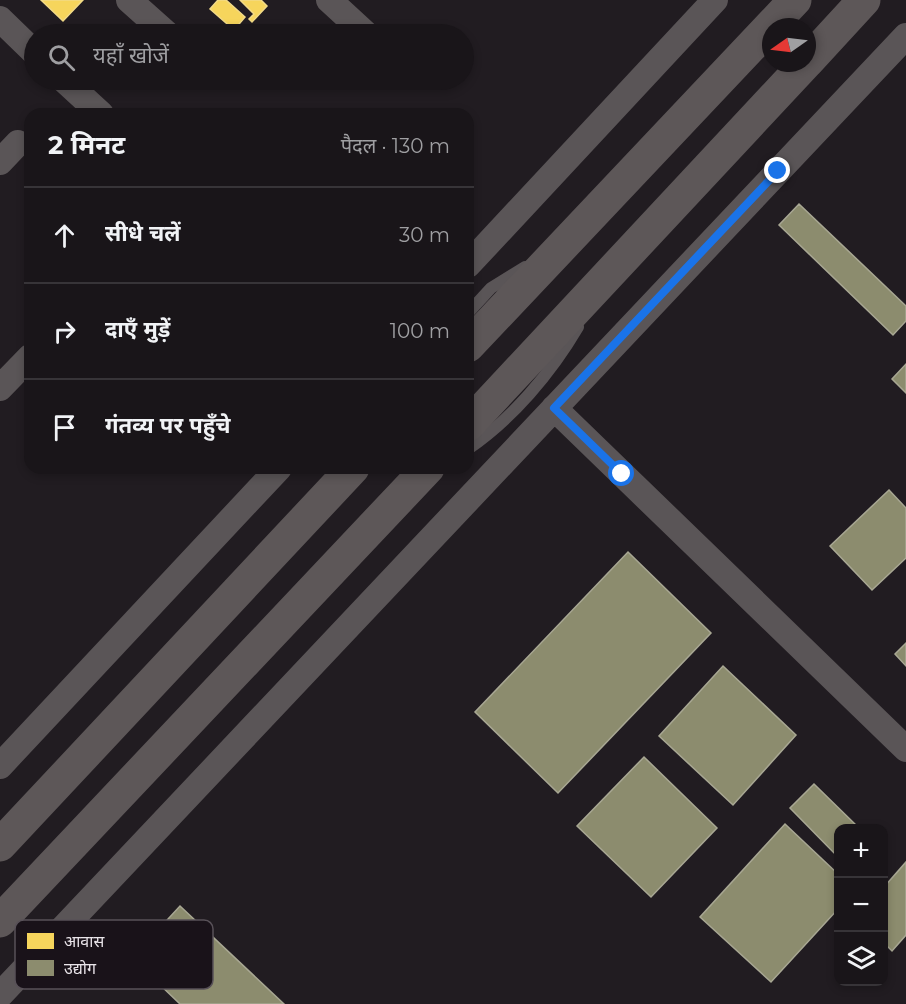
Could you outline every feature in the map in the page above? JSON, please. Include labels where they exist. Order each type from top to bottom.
[{"type":"street","points":[[129,0],[156,24]]},
{"type":"street","points":[[329,0],[355,24]]},
{"type":"street","points":[[474,259],[715,0]]},
{"type":"street","points":[[474,340],[795,0]]},
{"type":"street","points":[[816,51],[864,0]]},
{"type":"street","points":[[0,19],[24,42]]},
{"type":"street","points":[[71,920],[906,36]]},
{"type":"street","points":[[474,419],[797,72]]},
{"type":"street","points":[[75,90],[94,108]]},
{"type":"street","points":[[0,162],[18,143]]},
{"type":"street","points":[[0,388],[24,363]]},
{"type":"street","points":[[554,408],[906,749]]},
{"type":"street","points":[[0,766],[273,474]]},
{"type":"street","points":[[0,845],[347,474]]},
{"type":"street","points":[[0,921],[422,474]]},
{"type":"street","points":[[0,995],[15,979]]},
{"type":"lane","points":[[474,306],[491,288],[565,243]]},
{"type":"lane","points":[[474,445],[490,434],[559,359],[608,277]]},
{"type":"lane","points":[[405,492],[431,474]]},
{"type":"building: आवास","points":[[41,0],[83,0],[63,21]]},
{"type":"building: आवास","points":[[218,0],[226,0],[245,17],[239,24],[227,24],[210,9]]},
{"type":"building: आवास","points":[[240,0],[261,0],[267,6],[252,22],[249,19],[254,14]]},
{"type":"building: उद्योग","points":[[799,204],[906,306],[906,321],[893,335],[779,225]]},
{"type":"building: उद्योग","points":[[906,364],[906,393],[892,379]]},
{"type":"building: उद्योग","points":[[889,490],[906,508],[906,558],[872,590],[830,546]]},
{"type":"building: उद्योग","points":[[628,552],[711,633],[558,793],[475,712]]},
{"type":"building: उद्योग","points":[[906,643],[906,666],[895,654]]},
{"type":"building: उद्योग","points":[[723,666],[796,735],[733,805],[659,736]]},
{"type":"building: उद्योग","points":[[644,757],[717,828],[651,897],[577,826]]},
{"type":"building: उद्योग","points":[[814,784],[855,824],[834,824],[834,853],[790,808]]},
{"type":"building: उद्योग","points":[[785,824],[834,870],[834,913],[771,982],[700,917]]},
{"type":"building: उद्योग","points":[[906,862],[906,935],[892,951],[888,947],[888,882]]},
{"type":"building: उद्योग","points":[[180,906],[195,920],[167,920]]},
{"type":"building: उद्योग","points":[[213,937],[284,1004],[180,1004],[164,989],[213,989]]},
{"type":"route","points":[[622,474],[554,408],[778,171]]}]
